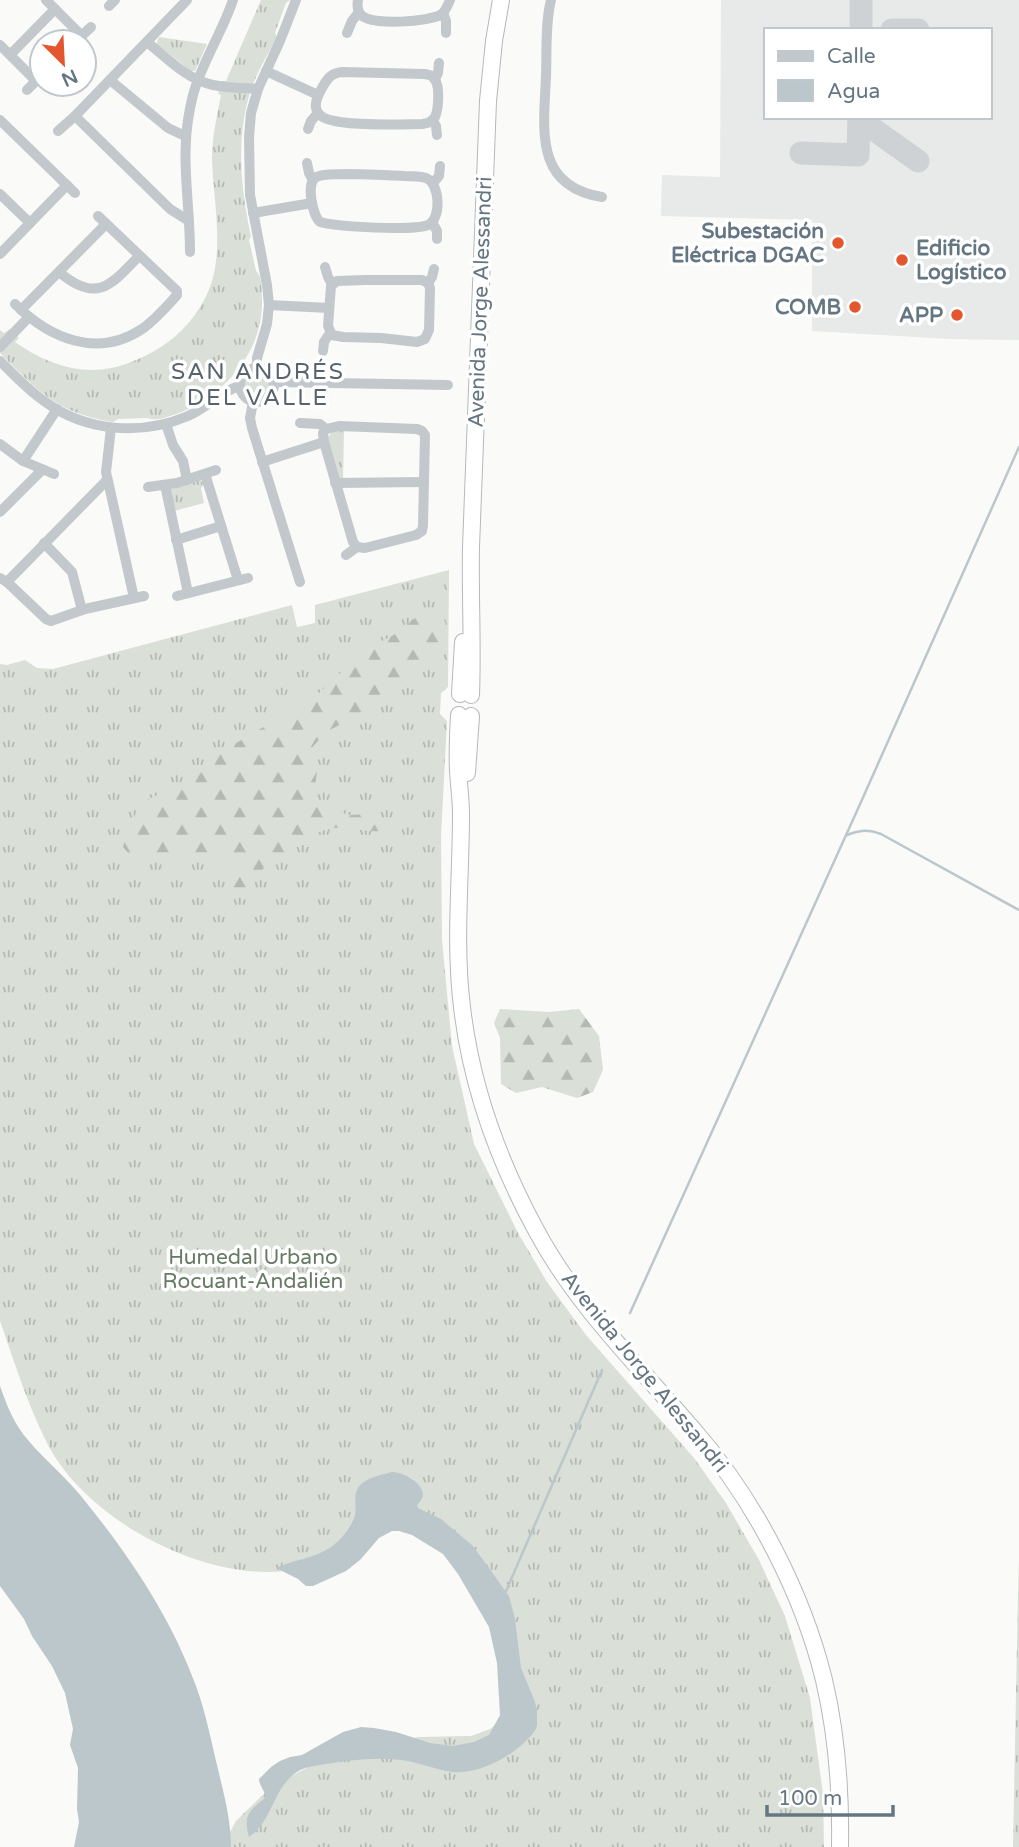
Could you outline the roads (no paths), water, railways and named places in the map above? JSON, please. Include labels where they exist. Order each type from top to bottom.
[{"type":"highway","name":"Avenida Jorge Alessandri","points":[[466,695],[463,642],[470,605],[488,101],[492,53],[501,0]]},
{"type":"highway","name":"Avenida Jorge Alessandri","points":[[465,715],[458,771],[461,810],[458,929],[461,1006],[472,1066],[491,1131],[526,1211],[555,1262],[598,1321],[717,1458],[751,1508],[778,1559],[802,1613],[824,1681],[836,1754],[840,1798],[840,1847]]},
{"type":"street","points":[[46,0],[70,28]]},
{"type":"street","points":[[58,131],[187,0]]},
{"type":"street","points":[[190,252],[185,174],[190,108],[198,80],[233,0]]},
{"type":"street","points":[[257,368],[269,305],[253,213],[248,136],[258,89],[296,0]]},
{"type":"street","points":[[347,33],[359,12],[358,0]]},
{"type":"street","points":[[359,12],[368,19],[427,19],[443,13],[450,0]]},
{"type":"street","points":[[551,0],[547,29],[544,130],[546,147],[551,163],[565,181],[585,193],[602,197]]},
{"type":"street","points":[[10,55],[55,9]]},
{"type":"street","points":[[443,13],[446,33]]},
{"type":"street","points":[[147,42],[198,80],[215,86],[258,89]]},
{"type":"street","points":[[0,45],[28,69]]},
{"type":"street","points":[[435,79],[439,63]]},
{"type":"street","points":[[266,71],[318,95]]},
{"type":"street","points":[[338,72],[425,74],[435,79],[438,85],[437,113],[432,120],[423,124],[352,123],[325,119],[318,113],[318,95],[328,79],[338,72]]},
{"type":"street","points":[[110,80],[168,128],[186,136]]},
{"type":"street","points":[[308,129],[318,113]]},
{"type":"street","points":[[75,116],[170,209],[189,221]]},
{"type":"street","points":[[432,120],[437,135]]},
{"type":"street","points":[[0,254],[30,223],[71,189],[2,127]]},
{"type":"street","points":[[307,163],[313,180]]},
{"type":"street","points":[[433,183],[439,176],[440,166]]},
{"type":"street","points":[[317,221],[325,224],[393,228],[428,225],[436,214],[436,189],[433,183],[424,177],[322,176],[313,180],[311,185],[317,234]]},
{"type":"street","points":[[0,194],[30,223]]},
{"type":"street","points":[[253,213],[312,203]]},
{"type":"street","points":[[0,347],[22,311],[102,220],[177,292],[155,318],[133,334],[107,342],[79,342],[52,333],[22,311]]},
{"type":"street","points":[[432,222],[437,231],[437,239]]},
{"type":"street","points":[[59,272],[78,285],[104,287],[116,280],[139,256]]},
{"type":"street","points":[[325,267],[332,284]]},
{"type":"street","points":[[428,283],[434,269]]},
{"type":"street","points":[[323,351],[324,342],[330,333],[328,326],[332,284],[365,280],[422,280],[428,283],[429,330],[423,341],[339,337],[330,333]]},
{"type":"street","points":[[269,305],[329,308]]},
{"type":"street","points":[[0,361],[35,395],[57,410],[88,423],[111,428],[133,429],[166,424],[198,411],[239,386]]},
{"type":"street","points":[[257,368],[266,371],[273,382],[273,390],[261,401],[253,401],[243,396],[239,386],[243,374],[249,369],[257,368]]},
{"type":"street","points":[[273,382],[449,385]]},
{"type":"street","points":[[253,401],[250,422],[300,583]]},
{"type":"street","points":[[23,461],[57,410]]},
{"type":"street","points":[[300,423],[318,424],[326,429],[339,426],[420,429],[424,432],[423,527],[420,533],[365,548],[357,547],[346,555]]},
{"type":"street","points":[[166,424],[183,461],[187,480]]},
{"type":"street","points":[[107,480],[4,580],[48,620],[54,621],[82,610],[139,597],[105,468],[111,428]]},
{"type":"street","points":[[326,429],[323,433],[324,442],[353,542],[357,547]]},
{"type":"street","points":[[262,462],[324,442]]},
{"type":"street","points":[[0,444],[23,461],[54,474]]},
{"type":"street","points":[[3,505],[42,470]]},
{"type":"street","points":[[148,487],[187,480],[216,470]]},
{"type":"street","points":[[165,485],[176,540],[182,594],[243,579],[221,526],[205,474]]},
{"type":"street","points":[[335,483],[424,482]]},
{"type":"street","points":[[176,540],[221,526]]},
{"type":"street","points":[[44,543],[72,572],[82,610]]},
{"type":"water","points":[[0,1386],[12,1417],[23,1434],[74,1488],[115,1540],[161,1610],[174,1635],[206,1717],[227,1808],[231,1847],[74,1847],[79,1822],[78,1768],[70,1745],[73,1729],[65,1693],[24,1619],[0,1586]]},
{"type":"water","points":[[392,1472],[406,1476],[420,1486],[423,1495],[418,1508],[441,1519],[473,1546],[509,1596],[515,1619],[521,1668],[537,1711],[536,1729],[511,1754],[476,1770],[453,1772],[408,1761],[382,1759],[345,1761],[305,1768],[286,1781],[264,1821],[249,1837],[249,1814],[265,1798],[259,1779],[280,1761],[302,1755],[343,1732],[361,1727],[396,1732],[430,1743],[453,1746],[474,1742],[489,1735],[500,1715],[497,1663],[489,1627],[443,1554],[412,1535],[392,1531],[379,1538],[360,1560],[346,1571],[313,1586],[306,1586],[278,1567],[320,1553],[335,1544],[353,1521],[358,1488],[368,1479]]},
{"type":"waterway","points":[[630,1313],[1019,447]]},
{"type":"waterway","points":[[847,835],[864,831],[881,834],[1019,910]]},
{"type":"waterway","points":[[506,1591],[602,1370]]},
{"type":"place","name":"Subestación Eléctrica DGAC","points":[[838,243]]},
{"type":"place","name":"Edificio Logístico","points":[[902,260]]},
{"type":"place","name":"COMB","points":[[855,307]]},
{"type":"place","name":"APP","points":[[957,315]]},
{"type":"district","name":"SAN ANDRÉS DEL VALLE","points":[[258,384]]},
{"type":"park label","name":"Humedal Urbano Rocuant-Andalién","points":[[253,1269]]}]
